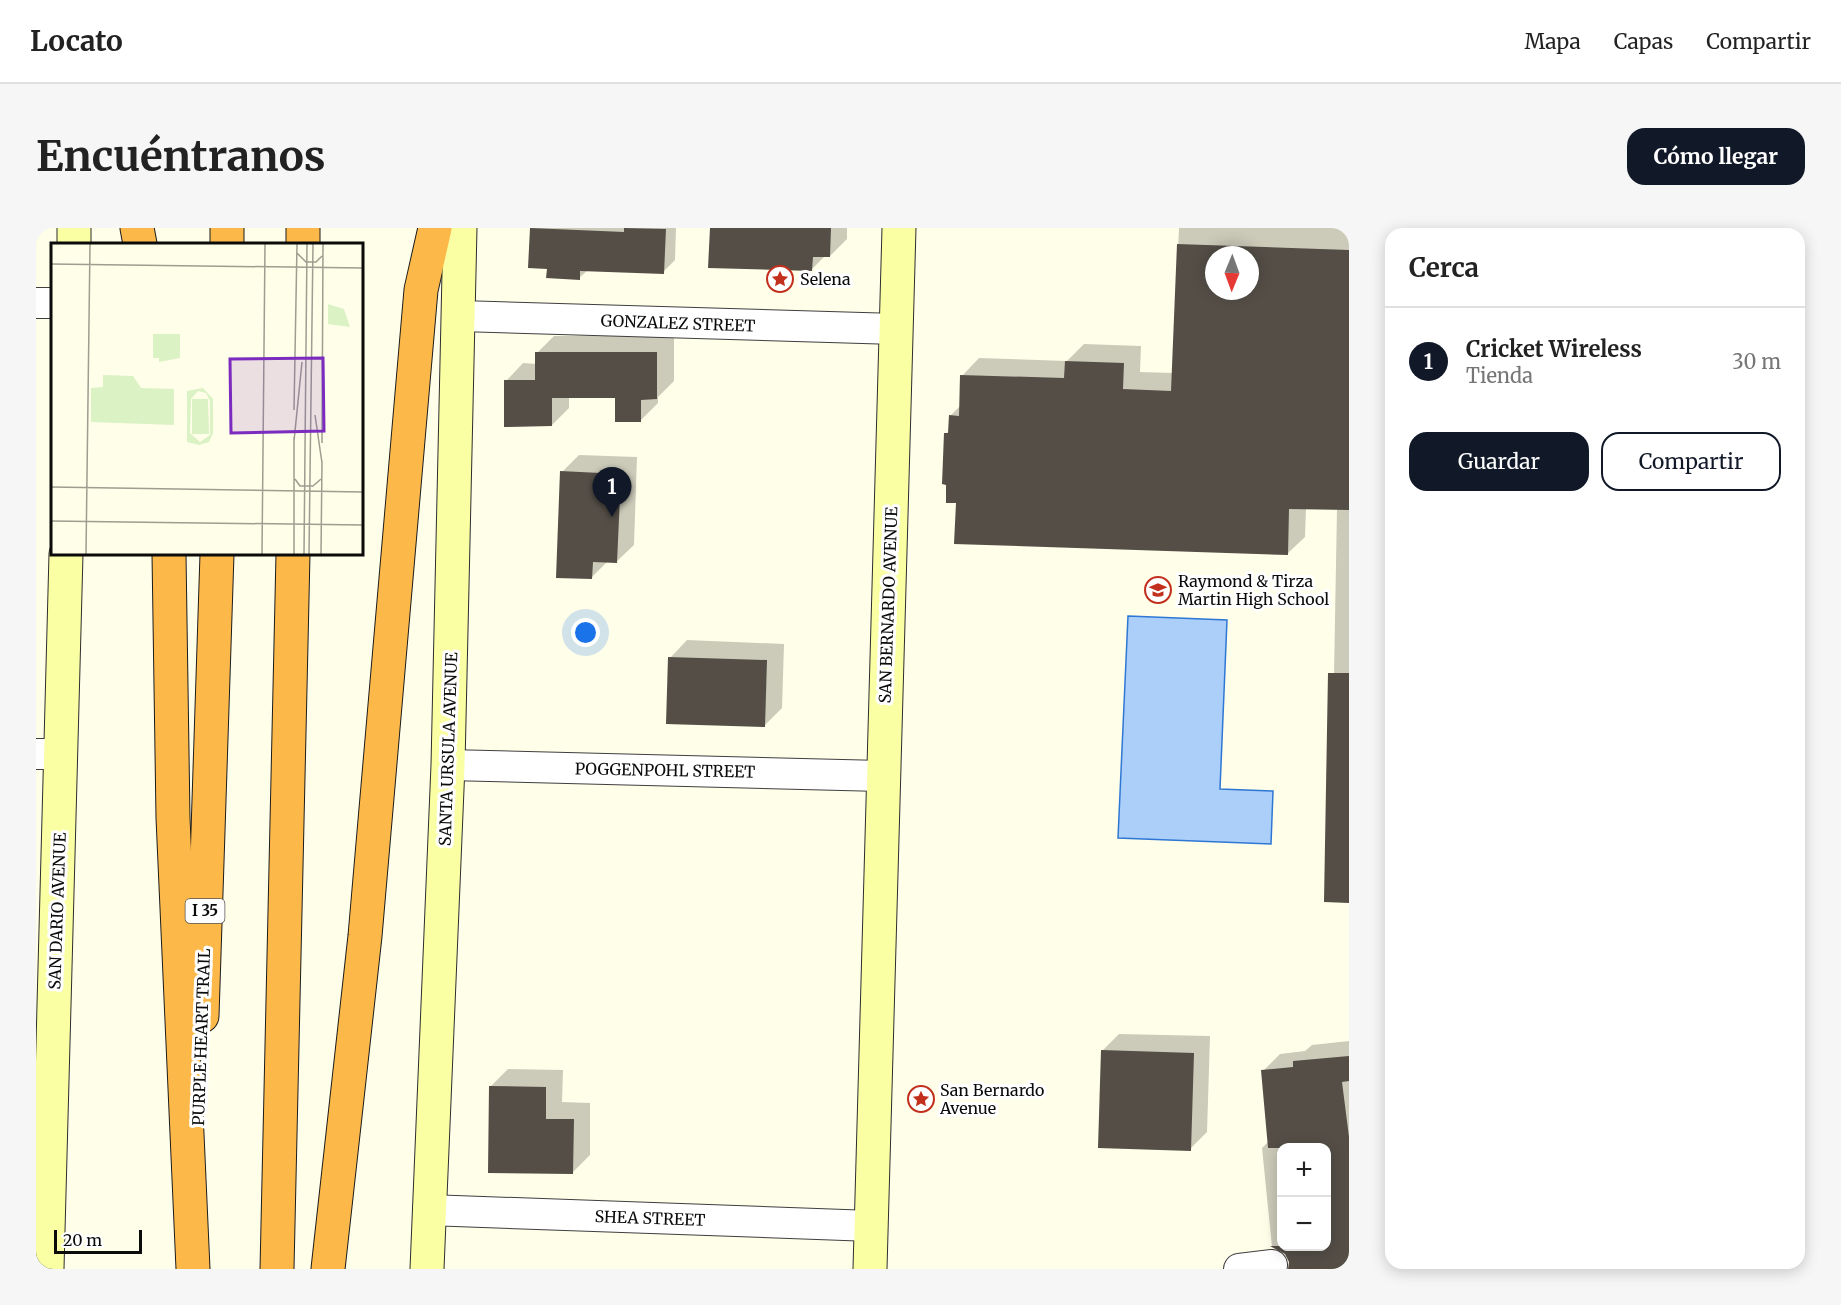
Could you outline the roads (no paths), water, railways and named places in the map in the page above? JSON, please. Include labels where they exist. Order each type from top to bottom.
[{"type":"highway","points":[[137,228],[140,243]]},
{"type":"highway","points":[[226,243],[227,228]]},
{"type":"highway","points":[[328,1269],[365,936],[422,290],[435,228]]},
{"type":"highway","points":[[169,555],[173,818],[194,1269]]},
{"type":"highway","name":"PURPLE HEART TRAIL","points":[[194,1269],[217,555]]},
{"type":"highway","points":[[277,1269],[293,555]]},
{"type":"main road","name":"SANTA URSULA AVENUE","points":[[427,1269],[448,765],[460,316],[460,228]]},
{"type":"main road","name":"SAN BERNARDO AVENUE","points":[[870,1269],[899,228]]},
{"type":"main road","name":"SAN DARIO AVENUE","points":[[47,1269],[43,1197],[48,754],[66,555]]},
{"type":"street","name":"GONZALEZ STREET","points":[[460,316],[896,329]]},
{"type":"street","name":"POGGENPOHL STREET","points":[[448,765],[882,776]]},
{"type":"street","name":"SHEA STREET","points":[[428,1210],[872,1226]]},
{"type":"street","points":[[1239,1269],[1272,1265]]},
{"type":"water","points":[[1128,616],[1227,620],[1220,789],[1273,791],[1271,844],[1118,838]]},
{"type":"place","name":"Selena","points":[[780,279]]},
{"type":"place","name":"Cricket Wireless","points":[[612,517]]},
{"type":"place","name":"Raymond & Tirza Martin High School","points":[[1158,590]]},
{"type":"place","name":"San Bernardo Avenue","points":[[921,1099]]}]
